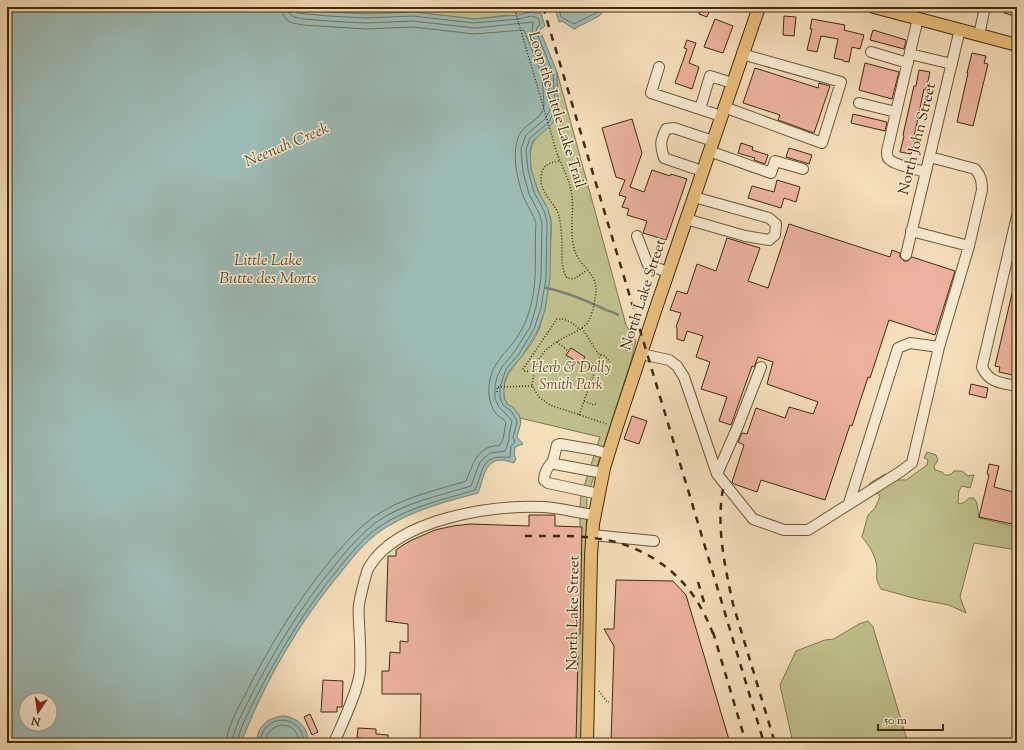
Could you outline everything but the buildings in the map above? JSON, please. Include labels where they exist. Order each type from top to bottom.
[{"type":"main road","name":"North Lake Street","points":[[586,743],[590,566],[592,535],[603,473],[668,272],[759,7]]},
{"type":"main road","points":[[874,7],[1017,45]]},
{"type":"street","points":[[979,35],[985,7]]},
{"type":"street","points":[[918,18],[887,151],[888,160],[926,172]]},
{"type":"street","name":"North John Street","points":[[906,255],[960,30]]},
{"type":"street","points":[[871,52],[952,64]]},
{"type":"street","points":[[659,67],[651,93],[700,109],[723,111],[822,143],[841,82],[742,54]]},
{"type":"street","points":[[700,109],[710,76],[732,83]]},
{"type":"street","points":[[860,103],[896,112]]},
{"type":"street","points":[[702,171],[664,158],[660,145],[666,129],[674,128],[771,172],[775,161],[803,169]]},
{"type":"street","points":[[641,354],[669,360],[677,366],[684,377],[717,474],[752,519],[784,530],[808,530],[900,472],[912,463],[917,448],[939,347],[969,246],[982,190],[982,180],[980,174],[975,169],[930,157]]},
{"type":"street","points":[[686,219],[751,237],[769,240],[775,235],[776,224],[769,218],[694,197]]},
{"type":"street","points":[[1017,216],[982,367],[986,375],[993,380],[1017,386]]},
{"type":"street","points":[[911,231],[969,246]]},
{"type":"street","points":[[637,236],[648,265],[668,272]]},
{"type":"street","points":[[849,503],[898,348],[910,343],[939,347]]},
{"type":"street","points":[[717,474],[738,426],[760,367]]},
{"type":"street","points":[[599,494],[548,483],[544,480],[544,475],[553,461],[557,445],[560,444],[596,450],[608,454]]},
{"type":"street","points":[[553,461],[555,464],[603,473]]},
{"type":"street","points":[[334,743],[356,689],[360,674],[361,658],[359,605],[368,568],[379,554],[394,541],[411,531],[434,521],[483,510],[545,507],[595,515]]},
{"type":"street","points":[[592,535],[654,541]]},
{"type":"path","name":"Loop the Little Lake Trail","points":[[514,7],[559,161],[571,190],[572,238],[574,249],[577,256],[588,269],[597,286],[588,322],[581,328],[557,341],[546,350],[536,365],[532,386]]},
{"type":"path","points":[[559,161],[549,163],[544,167],[541,179],[545,195],[556,208],[559,217],[562,262],[565,275],[567,278],[574,279],[588,269]]},
{"type":"path","points":[[534,372],[524,371],[523,369],[557,318],[565,319],[581,328],[597,352],[605,356],[610,362]]},
{"type":"path","points":[[557,341],[568,351]]},
{"type":"path","points":[[579,415],[600,354]]},
{"type":"path","points":[[584,361],[608,369]]},
{"type":"path","points":[[497,392],[497,387],[532,386],[544,402],[607,424]]},
{"type":"path","points":[[584,401],[594,404],[598,403]]},
{"type":"path","points":[[599,691],[607,702],[609,702]]},
{"type":"green space","name":"Herb & Dolly Smith Park","points":[[288,7],[531,7],[532,12],[522,14],[559,104],[557,94],[557,72],[626,325],[636,341],[587,498],[581,743],[573,743],[580,507],[581,496],[600,437],[520,418],[517,412],[507,403],[504,397],[504,385],[508,375],[533,340],[542,319],[547,293],[551,230],[550,217],[535,184],[531,170],[531,148],[538,136],[508,15],[475,19],[413,12],[366,14],[304,10]]},
{"type":"green space","points":[[927,452],[936,455],[938,460],[934,466],[935,470],[942,472],[945,475],[950,475],[954,471],[962,471],[968,476],[974,475],[970,488],[962,486],[959,491],[958,503],[960,504],[969,498],[974,498],[977,503],[979,518],[1017,527],[1017,550],[974,543],[960,597],[966,613],[949,605],[917,599],[881,589],[877,580],[877,568],[874,555],[862,537],[868,515],[875,508],[880,497],[878,493],[868,497],[865,492],[870,483],[885,474],[894,480],[906,480],[927,465],[928,460],[924,458]]},
{"type":"green space","points":[[868,621],[873,627],[908,743],[793,743],[780,685],[796,651],[825,640],[834,639],[859,624]]},
{"type":"water","name":"Little Lake Butte des Morts","points":[[7,7],[289,7],[304,10],[366,14],[413,12],[475,19],[518,15],[532,12],[541,13],[545,26],[540,30],[557,72],[557,94],[559,104],[558,113],[552,124],[533,141],[530,150],[531,169],[538,191],[548,209],[551,222],[550,278],[545,310],[538,330],[522,356],[509,371],[505,380],[504,388],[504,398],[507,404],[513,407],[519,415],[521,422],[517,437],[523,444],[515,447],[514,454],[516,459],[514,463],[503,460],[495,461],[491,464],[485,472],[478,493],[444,502],[400,519],[376,534],[363,546],[326,590],[297,631],[261,697],[241,743],[7,743]]},
{"type":"water","points":[[557,7],[608,7],[599,16],[574,29],[562,21],[559,22],[555,9]]},
{"type":"water","points":[[284,716],[298,721],[305,728],[308,743],[257,743],[257,737],[264,724],[273,718]]},
{"type":"waterway","points":[[546,288],[590,302],[618,315]]},
{"type":"railway","points":[[543,7],[764,743]]},
{"type":"railway","points":[[723,489],[720,518],[724,561],[733,604],[775,743]]},
{"type":"railway","points":[[525,536],[573,536],[601,539],[631,547],[645,554],[659,562],[683,582],[701,608],[714,636]]},
{"type":"railway","points":[[698,582],[706,609]]},
{"type":"railway","points":[[713,632],[746,743]]},
{"type":"water label","name":"Neenah Creek","points":[[287,146]]}]
